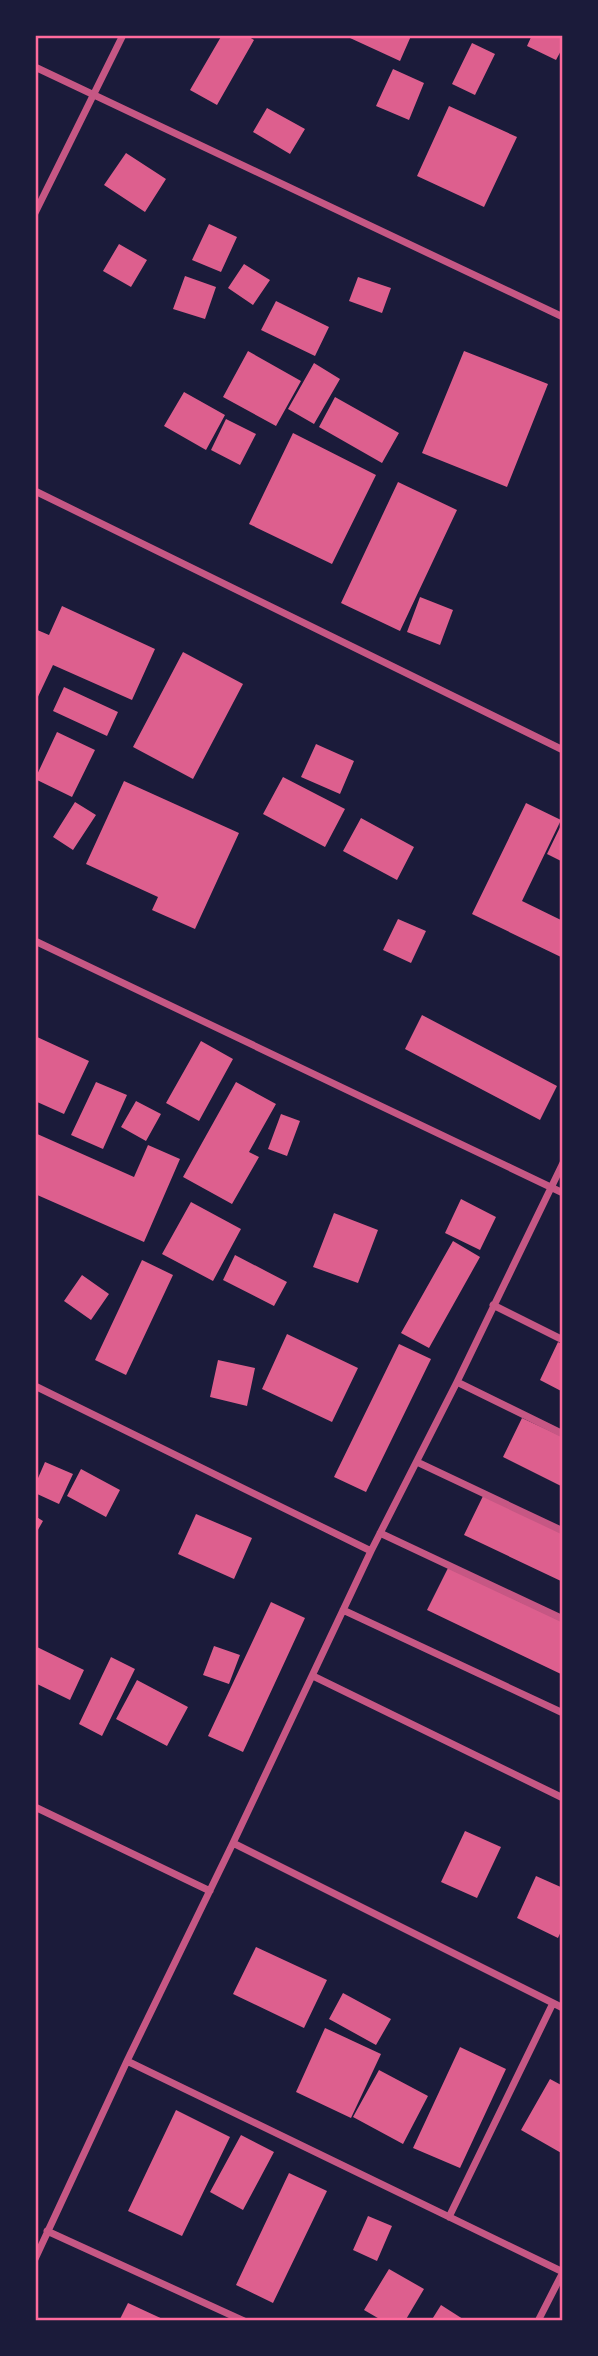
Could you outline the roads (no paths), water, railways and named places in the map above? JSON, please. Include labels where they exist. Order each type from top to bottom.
[{"type":"street","points":[[35,213],[122,35]]},
{"type":"street","points":[[35,68],[563,317]]},
{"type":"street","points":[[35,491],[563,750]]},
{"type":"street","points":[[35,941],[563,1193]]},
{"type":"street","points":[[35,2259],[371,1550],[457,1382],[563,1163]]},
{"type":"street","points":[[492,1305],[563,1340]]},
{"type":"street","points":[[457,1382],[563,1434]]},
{"type":"street","points":[[35,1386],[371,1550]]},
{"type":"street","points":[[417,1462],[563,1531]]},
{"type":"street","points":[[380,1533],[563,1619]]},
{"type":"street","points":[[343,1610],[563,1713]]},
{"type":"street","points":[[313,1676],[563,1797]]},
{"type":"street","points":[[35,1807],[209,1891]]},
{"type":"street","points":[[233,1843],[563,2008]]},
{"type":"street","points":[[449,2217],[553,2003]]},
{"type":"street","points":[[127,2061],[563,2272],[538,2321]]},
{"type":"street","points":[[47,2231],[244,2321]]}]
